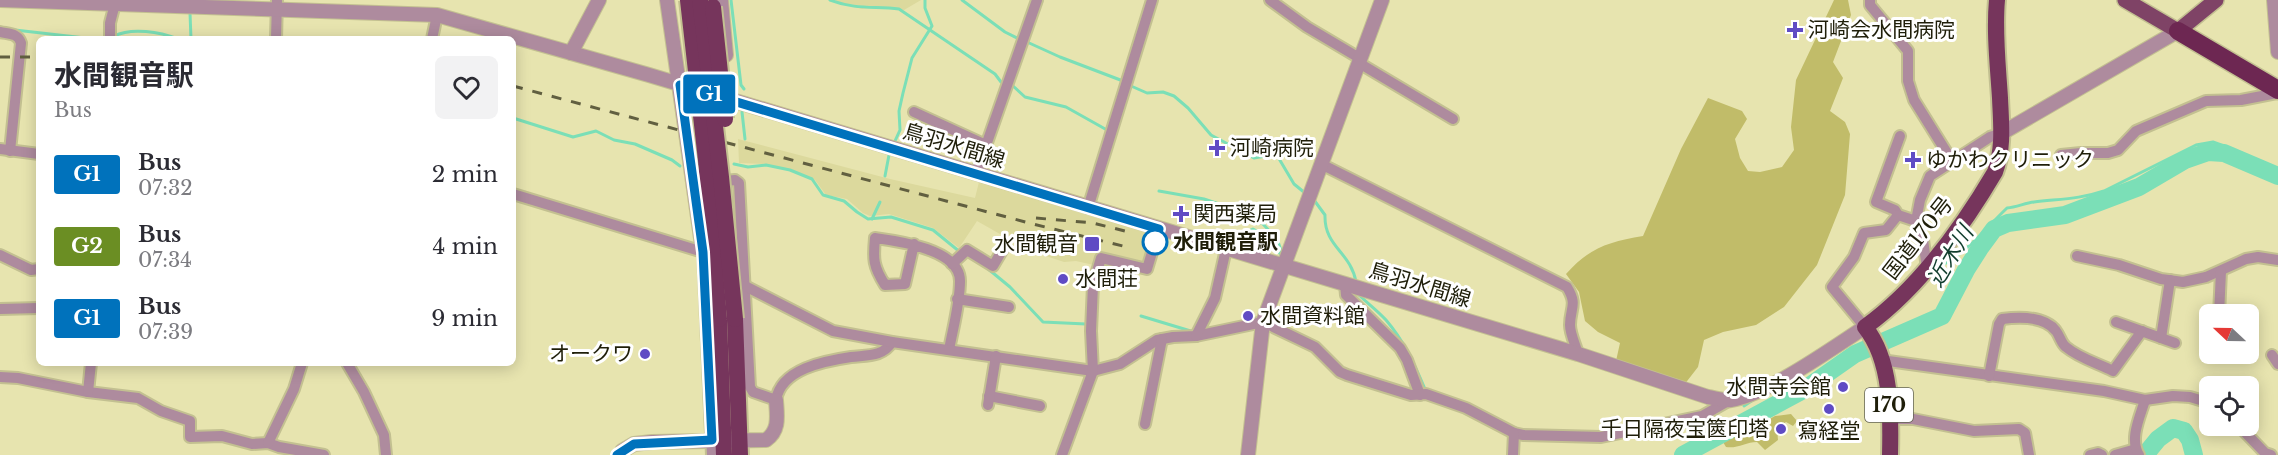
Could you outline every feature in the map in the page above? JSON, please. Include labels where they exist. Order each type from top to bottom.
[{"type":"highway","points":[[677,0],[717,294],[727,319]]},
{"type":"highway","points":[[688,0],[706,160],[717,294]]},
{"type":"highway","name":"国道170号","points":[[1867,330],[1927,269],[1995,172],[2002,133],[1996,25],[1997,0]]},
{"type":"highway","points":[[712,2],[722,73],[728,160],[721,177],[727,319],[728,446]]},
{"type":"highway","points":[[2178,32],[2278,92]]},
{"type":"highway","name":"170","points":[[1867,330],[1880,358],[1888,397],[1890,455]]},
{"type":"main road","points":[[2125,0],[2178,32],[2216,0]]},
{"type":"street","name":"鳥羽水間線","points":[[0,0],[277,4],[436,15],[511,36]]},
{"type":"street","points":[[432,36],[439,0]]},
{"type":"street","points":[[571,53],[599,0]]},
{"type":"street","points":[[667,0],[728,446]]},
{"type":"street","points":[[976,174],[1038,0]]},
{"type":"street","points":[[1088,208],[1152,0]]},
{"type":"street","points":[[1270,0],[1307,27],[1454,119]]},
{"type":"street","points":[[1248,455],[1263,322],[1382,0]]},
{"type":"street","points":[[1870,0],[1870,4],[1908,51],[1908,81],[1914,100],[1952,161]]},
{"type":"street","points":[[2274,0],[2278,52]]},
{"type":"street","points":[[110,36],[110,23],[116,2]]},
{"type":"street","points":[[712,2],[731,100]]},
{"type":"street","points":[[276,36],[277,4]]},
{"type":"street","points":[[0,32],[14,34],[21,42],[5,150],[36,154]]},
{"type":"street","points":[[1927,269],[1923,240],[1916,221],[1920,200],[1930,176],[1990,137],[2002,133],[2178,32]]},
{"type":"street","name":"鳥羽水間線","points":[[516,38],[1578,354],[1708,397],[1730,400]]},
{"type":"street","points":[[2061,155],[2108,153],[2118,150],[2136,131],[2206,101],[2241,100],[2278,92]]},
{"type":"street","points":[[914,112],[986,145]]},
{"type":"street","points":[[1900,136],[1876,202],[1896,210],[1898,215],[1916,221]]},
{"type":"street","points":[[1321,164],[1567,287],[1573,297],[1574,309],[1570,325],[1578,354]]},
{"type":"street","points":[[694,185],[735,180],[740,183],[750,387],[753,392],[776,400]]},
{"type":"street","points":[[516,195],[703,252]]},
{"type":"street","points":[[745,286],[833,332],[1092,371],[1120,364],[1146,346],[1162,339],[1196,336],[1263,322],[1315,347],[1340,372],[1411,395],[1426,394],[1466,408],[1514,433],[1537,436],[1601,437],[1702,416],[1730,400],[1784,378],[1867,330],[1832,287],[1854,257],[1864,233],[1886,231],[1898,215]]},
{"type":"street","points":[[1062,455],[1092,371],[1093,285],[1101,258],[1147,269],[1159,229]]},
{"type":"street","points":[[914,244],[905,284],[885,285],[875,270],[874,238],[914,244],[943,256],[952,264],[960,279],[949,350]]},
{"type":"street","points":[[952,264],[967,250],[993,266],[1003,249]]},
{"type":"street","points":[[1196,336],[1215,298],[1226,249]]},
{"type":"street","points":[[0,255],[31,270],[36,269]]},
{"type":"street","points":[[2077,256],[2183,282],[2206,277],[2252,258],[2278,260]]},
{"type":"street","points":[[2220,304],[2221,271]]},
{"type":"street","points":[[2161,338],[2169,280]]},
{"type":"street","points":[[1345,284],[1346,295],[1400,348],[1420,395]]},
{"type":"street","points":[[957,299],[1009,307]]},
{"type":"street","points":[[0,309],[36,308]]},
{"type":"street","points":[[1989,376],[1999,324],[2002,319],[2026,318],[2050,326],[2056,330],[2063,346],[2113,371],[2142,331]]},
{"type":"street","points":[[2116,322],[2175,343]]},
{"type":"street","points":[[1145,424],[1162,339]]},
{"type":"street","points":[[620,453],[634,444],[652,442],[728,446],[766,440],[773,435],[777,424],[777,390],[785,380],[808,367],[875,355],[887,350],[892,342]]},
{"type":"street","points":[[996,356],[988,400],[1040,406]]},
{"type":"street","points":[[1880,358],[1989,376],[2104,391],[2145,400],[2173,396],[2199,400]]},
{"type":"street","points":[[88,392],[91,366]]},
{"type":"street","points":[[268,443],[289,400],[301,366]]},
{"type":"street","points":[[349,366],[384,435],[386,455]]},
{"type":"street","points":[[0,377],[138,398],[161,411],[190,421],[190,437],[222,436],[252,444],[268,443],[324,455]]},
{"type":"street","points":[[2115,455],[2137,452],[2134,440],[2145,400]]},
{"type":"street","points":[[1890,418],[1913,419],[1974,431],[2019,429],[2025,433],[2029,455]]},
{"type":"street","points":[[1513,455],[1514,433]]},
{"type":"street","points":[[2249,436],[2265,453],[2271,455]]},
{"type":"street","points":[[712,455],[728,446]]},
{"type":"street","points":[[2090,455],[2098,453],[2102,455]]},
{"type":"shaded area","points":[[835,0],[921,0],[904,10],[884,7],[862,9],[837,3]]},
{"type":"shaded area","points":[[1834,0],[1848,0],[1851,15],[1833,62],[1843,78],[1830,111],[1845,122],[1850,134],[1845,195],[1817,265],[1784,307],[1756,325],[1723,332],[1704,340],[1698,367],[1684,385],[1616,361],[1620,343],[1598,332],[1585,321],[1579,292],[1566,274],[1583,258],[1601,247],[1643,236],[1681,149],[1708,98],[1742,111],[1747,119],[1735,139],[1740,158],[1748,171],[1760,172],[1782,167],[1794,150],[1791,127],[1796,80]]},
{"type":"shaded area","points":[[738,139],[890,179],[975,198],[979,182],[1151,232],[1143,264],[1099,255],[1094,265],[1076,261],[1064,262],[1028,250],[977,221],[959,248],[933,228],[889,214],[870,216],[863,213],[847,199],[826,195],[815,180],[807,176],[766,164],[739,163]]},
{"type":"shaded area","points":[[1791,414],[1797,421],[1793,426],[1786,422],[1781,426],[1778,440],[1765,450],[1757,442],[1726,447],[1723,442],[1728,436],[1761,424],[1775,416]]},
{"type":"waterway","points":[[731,0],[741,85],[744,89]]},
{"type":"waterway","points":[[830,0],[857,6],[899,9],[995,74],[1001,82]]},
{"type":"waterway","points":[[895,141],[900,130],[899,111],[912,58],[932,26],[925,8],[925,0]]},
{"type":"waterway","points":[[962,0],[1005,32],[1019,39]]},
{"type":"waterway","points":[[190,13],[191,36]]},
{"type":"waterway","points":[[15,30],[68,36]]},
{"type":"waterway","points":[[114,36],[129,32],[169,36]]},
{"type":"waterway","points":[[1027,42],[1123,81]]},
{"type":"waterway","points":[[1013,86],[1025,97],[1066,107],[1107,130]]},
{"type":"waterway","points":[[1131,86],[1147,93],[1163,92],[1174,96],[1188,108],[1211,135],[1254,158],[1271,155],[1278,157],[1294,184],[1305,193]]},
{"type":"waterway","points":[[742,112],[745,139]]},
{"type":"waterway","points":[[516,119],[573,137],[596,131],[614,140],[635,144],[672,160],[680,166]]},
{"type":"waterway","points":[[1939,267],[1967,248],[2007,208],[2095,194],[2196,145],[2213,142],[2224,146],[2224,153]]},
{"type":"waterway","name":"近木川","points":[[1683,455],[1805,389],[1855,354],[1942,316],[1966,270],[1994,229],[2008,223],[2065,215],[2139,187],[2185,160],[2208,152],[2224,153],[2278,176]]},
{"type":"waterway","points":[[885,176],[889,155]]},
{"type":"waterway","points":[[734,164],[748,167],[766,165],[790,170],[812,179],[823,195],[844,201],[868,219],[891,217],[933,230],[960,252]]},
{"type":"waterway","points":[[1159,191],[1204,199],[1219,204],[1250,221],[1262,223],[1277,239],[1282,253]]},
{"type":"waterway","points":[[1314,200],[1325,215],[1329,235],[1349,263],[1356,282]]},
{"type":"waterway","points":[[872,219],[880,202]]},
{"type":"waterway","points":[[1229,243],[1253,229],[1263,235],[1282,255]]},
{"type":"waterway","points":[[987,268],[1010,287],[1043,322],[1086,324]]},
{"type":"waterway","points":[[1358,294],[1383,316],[1398,336],[1413,361],[1425,389]]},
{"type":"waterway","points":[[1141,316],[1194,332]]},
{"type":"waterway","points":[[1744,406],[1753,400]]},
{"type":"waterway","points":[[1635,435],[1690,426]]},
{"type":"waterway","points":[[2145,455],[2158,439],[2173,428],[2184,431],[2190,440],[2194,455]]},
{"type":"railway","points":[[0,57],[36,57]]},
{"type":"railway","points":[[516,87],[1123,246]]},
{"type":"railway","points":[[1036,218],[1093,223],[1133,233]]},
{"type":"bus line","name":"G1","points":[[617,455],[634,444],[712,440],[703,252],[680,85],[1159,229],[1155,242]]},
{"type":"place","name":"河崎会水間病院","points":[[1795,30]]},
{"type":"place","name":"河崎病院","points":[[1217,148]]},
{"type":"place","name":"ゆかわクリニック","points":[[1913,160]]},
{"type":"place","name":"関西薬局","points":[[1181,214]]},
{"type":"place","name":"水間観音駅","points":[[1155,242]]},
{"type":"place","name":"水間観音","points":[[1092,244]]},
{"type":"place","name":"水間荘","points":[[1063,279]]},
{"type":"place","name":"水間資料館","points":[[1248,316]]},
{"type":"place","name":"オークワ","points":[[645,354]]},
{"type":"place","name":"水間寺会館","points":[[1843,387]]},
{"type":"place","name":"寫経堂","points":[[1829,409]]},
{"type":"place","name":"千日隔夜宝篋印塔","points":[[1781,429]]}]
